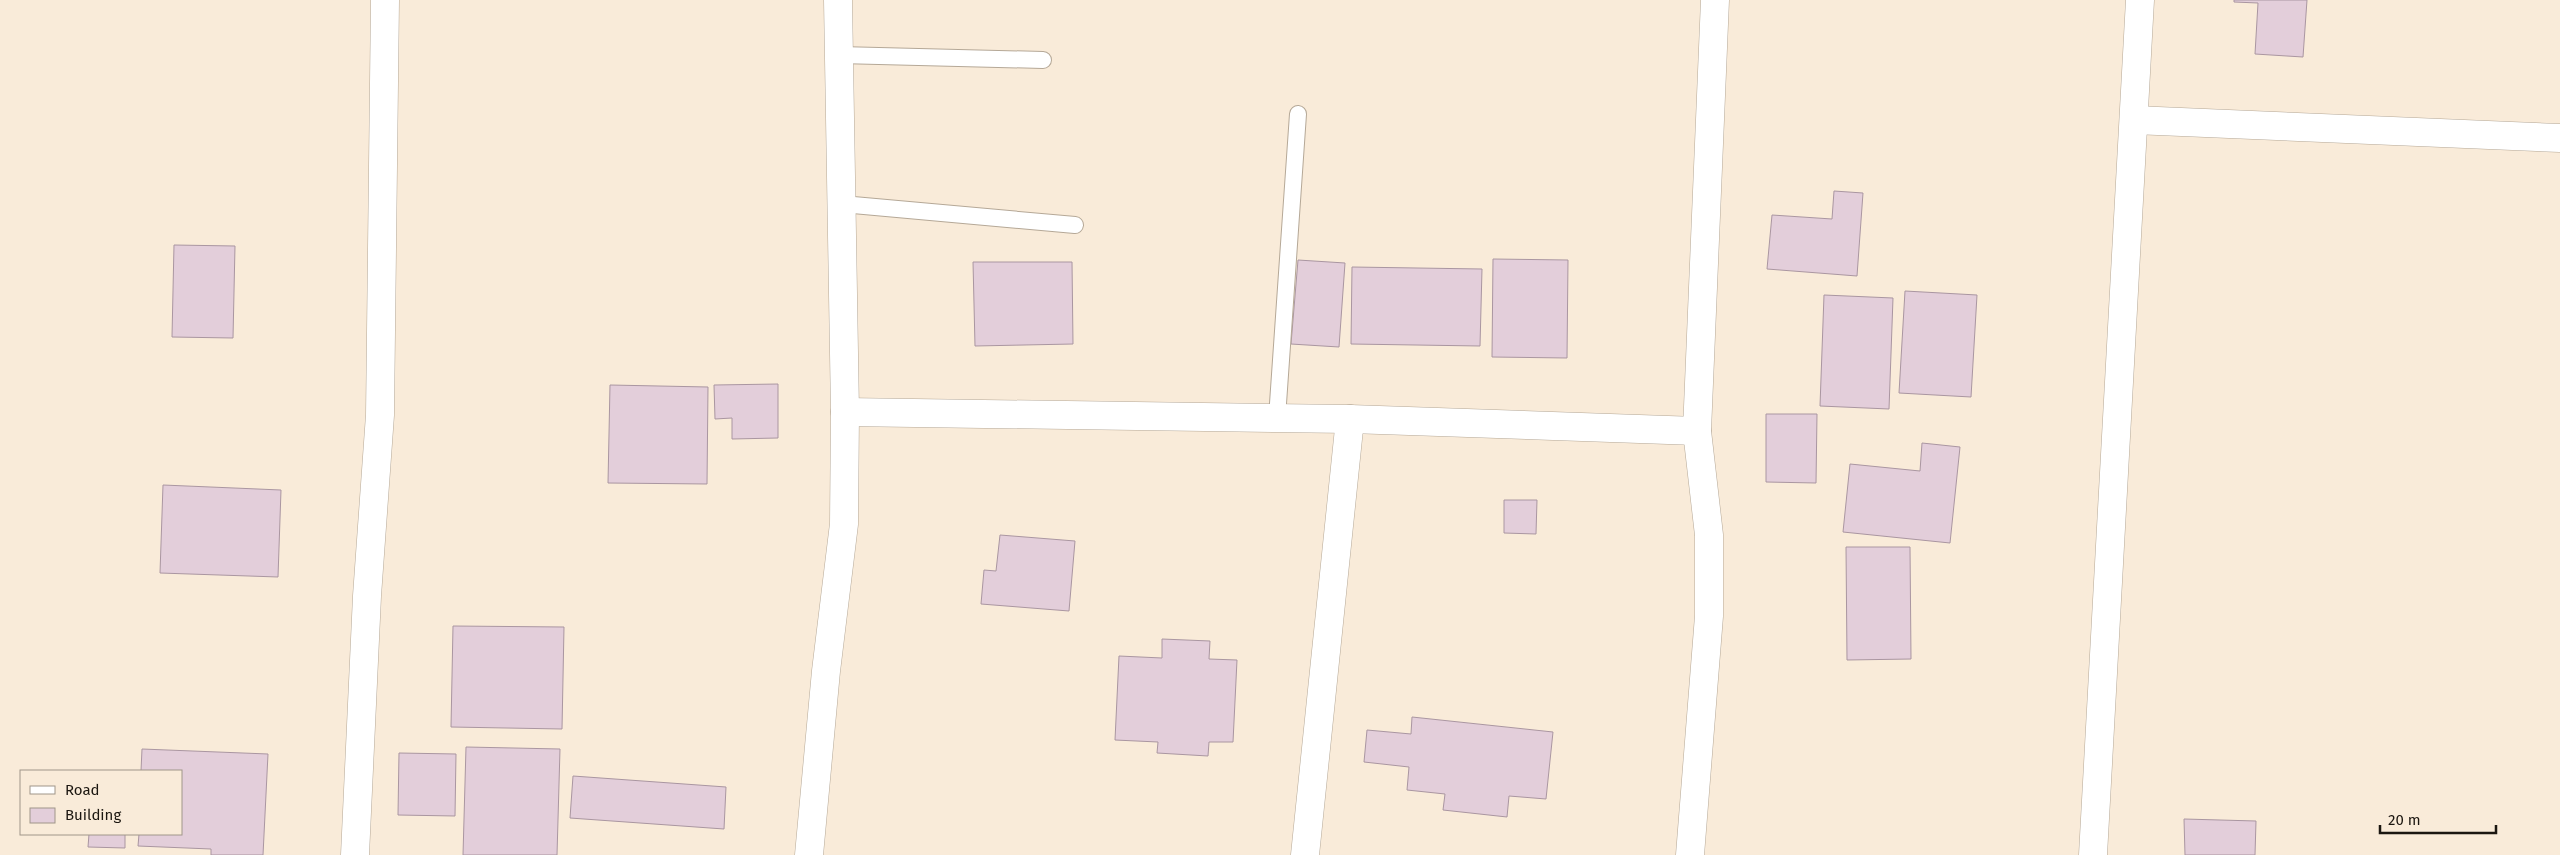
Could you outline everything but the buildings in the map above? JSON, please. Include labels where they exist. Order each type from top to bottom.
[{"type":"street","points":[[355,855],[367,596],[380,415],[385,0]]},
{"type":"street","points":[[809,855],[826,671],[844,524],[845,412],[838,0]]},
{"type":"street","points":[[1690,855],[1709,616],[1709,535],[1696,431],[1715,0]]},
{"type":"street","points":[[2093,855],[2140,0]]},
{"type":"street","points":[[2134,120],[2560,138]]},
{"type":"street","points":[[845,412],[1350,419],[1696,431]]},
{"type":"street","points":[[1305,855],[1350,419]]},
{"type":"lane","points":[[839,55],[1043,60]]},
{"type":"lane","points":[[1276,418],[1298,114]]},
{"type":"lane","points":[[842,204],[1075,225]]}]
